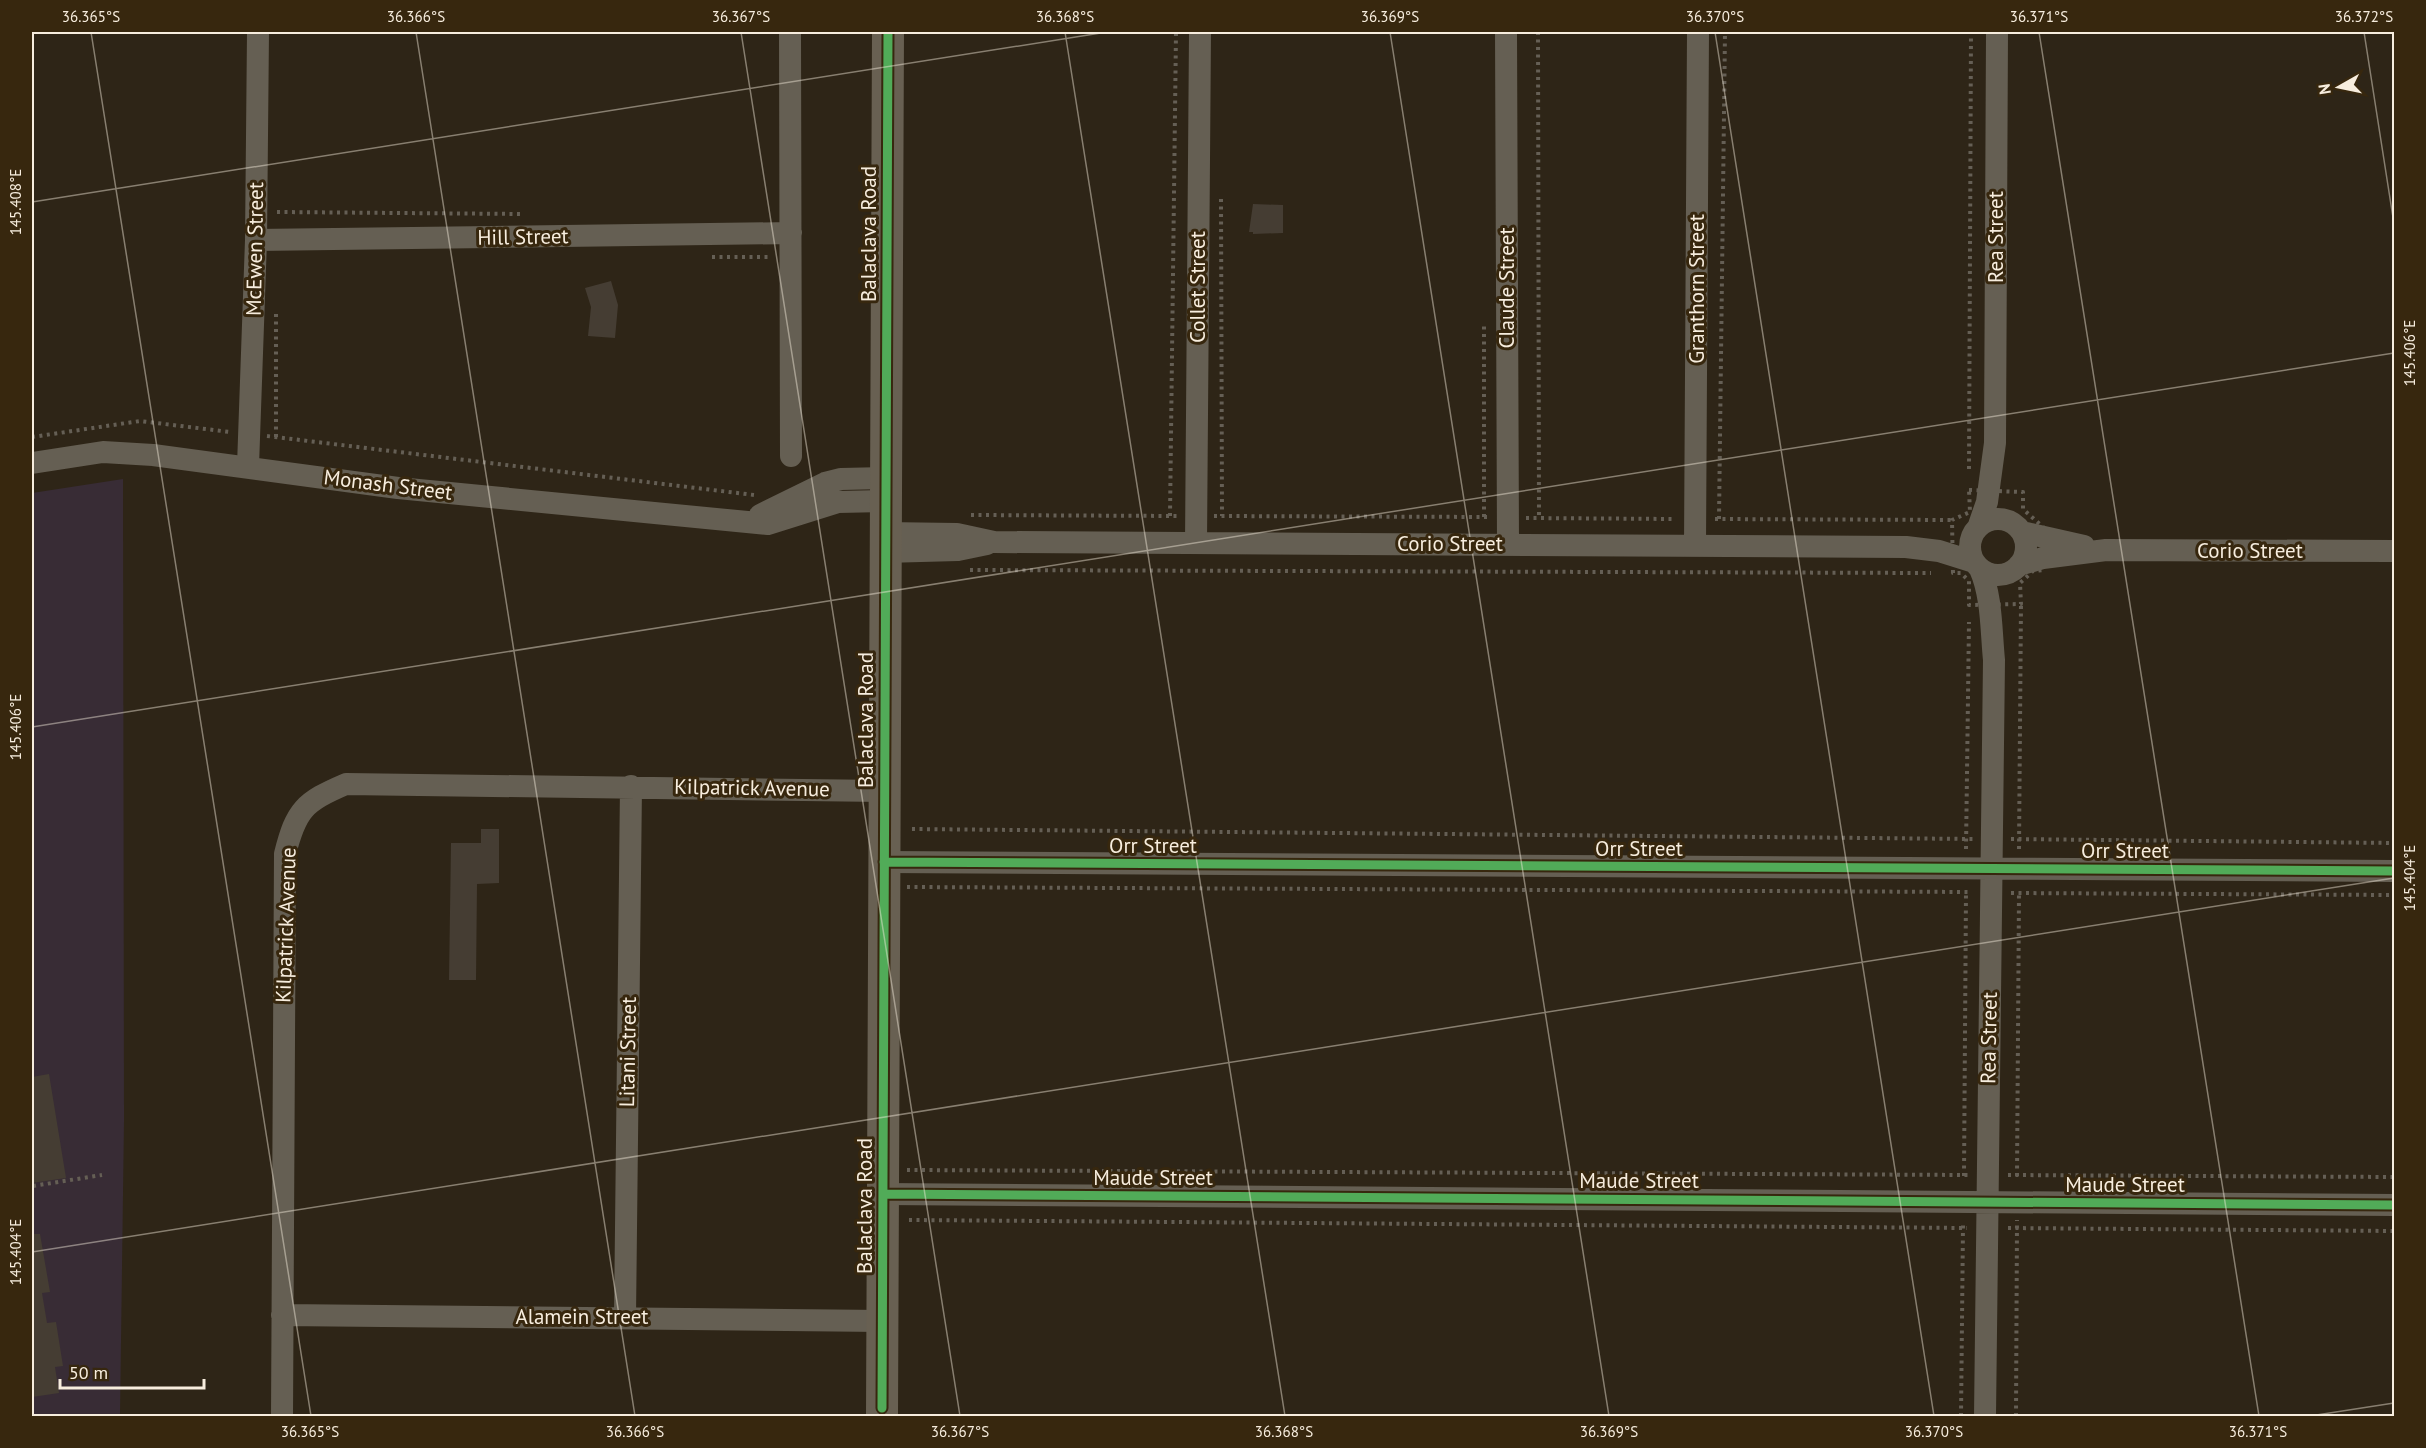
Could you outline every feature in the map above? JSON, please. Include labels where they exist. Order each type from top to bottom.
[{"type":"main road","name":"Balaclava Road","points":[[882,1412],[888,32]]},
{"type":"street","name":"McEwen Street","points":[[248,466],[256,240],[258,32]]},
{"type":"street","points":[[790,32],[791,456]]},
{"type":"street","name":"Collet Street","points":[[1196,543],[1200,32]]},
{"type":"street","name":"Claude Street","points":[[1506,32],[1508,545]]},
{"type":"street","name":"Granthorn Street","points":[[1695,546],[1698,32]]},
{"type":"street","name":"Rea Street","points":[[1976,528],[1988,502],[1995,443],[1997,32]]},
{"type":"street","name":"Hill Street","points":[[256,240],[791,233]]},
{"type":"street","name":"Rea Street","points":[[1995,443],[2000,485],[2016,526]]},
{"type":"street","name":"Monash Street","points":[[32,463],[103,452],[153,455],[398,488],[768,524],[885,490]]},
{"type":"street","points":[[1994,518],[2016,526],[2026,549],[2016,568],[1996,575],[1977,566],[1969,547],[1976,528],[1994,518]]},
{"type":"street","name":"Corio Street","points":[[2016,526],[2106,550]]},
{"type":"street","name":"Corio Street","points":[[1906,547],[1976,528]]},
{"type":"street","name":"Corio Street","points":[[884,542],[957,534],[994,542],[1906,547],[1939,551],[1977,566]]},
{"type":"street","name":"Corio Street","points":[[2016,568],[2043,558],[2106,550],[2394,552]]},
{"type":"street","name":"Rea Street","points":[[1977,566],[1985,580],[1994,660],[1984,1416]]},
{"type":"street","name":"Rea Street","points":[[1994,660],[2001,608],[2016,568]]},
{"type":"street","name":"Kilpatrick Avenue","points":[[282,1416],[285,855],[292,824],[313,798],[346,784],[884,790]]},
{"type":"street","name":"Litani Street","points":[[625,1317],[631,786]]},
{"type":"street","name":"Orr Street","points":[[884,862],[2394,871]]},
{"type":"street","name":"Maude Street","points":[[883,1194],[2394,1205]]},
{"type":"street","name":"Alamein Street","points":[[282,1315],[882,1321]]},
{"type":"path","points":[[1170,516],[1176,32]]},
{"type":"path","points":[[1538,32],[1539,518]]},
{"type":"path","points":[[1719,519],[1725,32]]},
{"type":"path","points":[[1969,490],[1971,32]]},
{"type":"path","points":[[1221,197],[1222,516]]},
{"type":"path","points":[[32,437],[140,421],[761,495]]},
{"type":"path","points":[[967,514],[1952,520]]},
{"type":"path","points":[[966,570],[1953,573]]},
{"type":"path","points":[[2016,1416],[2021,604]]},
{"type":"path","points":[[1961,1416],[1969,605]]},
{"type":"path","points":[[912,830],[2394,843]]},
{"type":"path","points":[[906,887],[2394,895]]},
{"type":"path","points":[[906,1170],[2394,1177]]},
{"type":"path","points":[[33,1186],[102,1175]]},
{"type":"path","points":[[909,1220],[2394,1231]]},
{"type":"shaded area","points":[[123,479],[124,1120],[120,1416],[32,1416],[32,493]]},
{"type":"building","points":[[1253,204],[1283,205],[1283,233],[1253,234],[1249,232]]},
{"type":"building","points":[[611,281],[618,305],[615,338],[588,336],[591,307],[585,288]]},
{"type":"building","points":[[481,829],[499,829],[499,883],[477,884],[476,980],[449,980],[451,843],[481,843]]},
{"type":"building","points":[[49,1074],[66,1178],[32,1183],[32,1077]]},
{"type":"building","points":[[32,1234],[40,1234],[50,1292],[42,1293],[47,1323],[56,1322],[63,1366],[55,1367],[59,1393],[32,1397]]},
{"type":"cycle path","points":[[882,1408],[888,32]]},
{"type":"cycle path","points":[[884,862],[2394,871]]},
{"type":"cycle path","points":[[883,1194],[2394,1205]]}]
